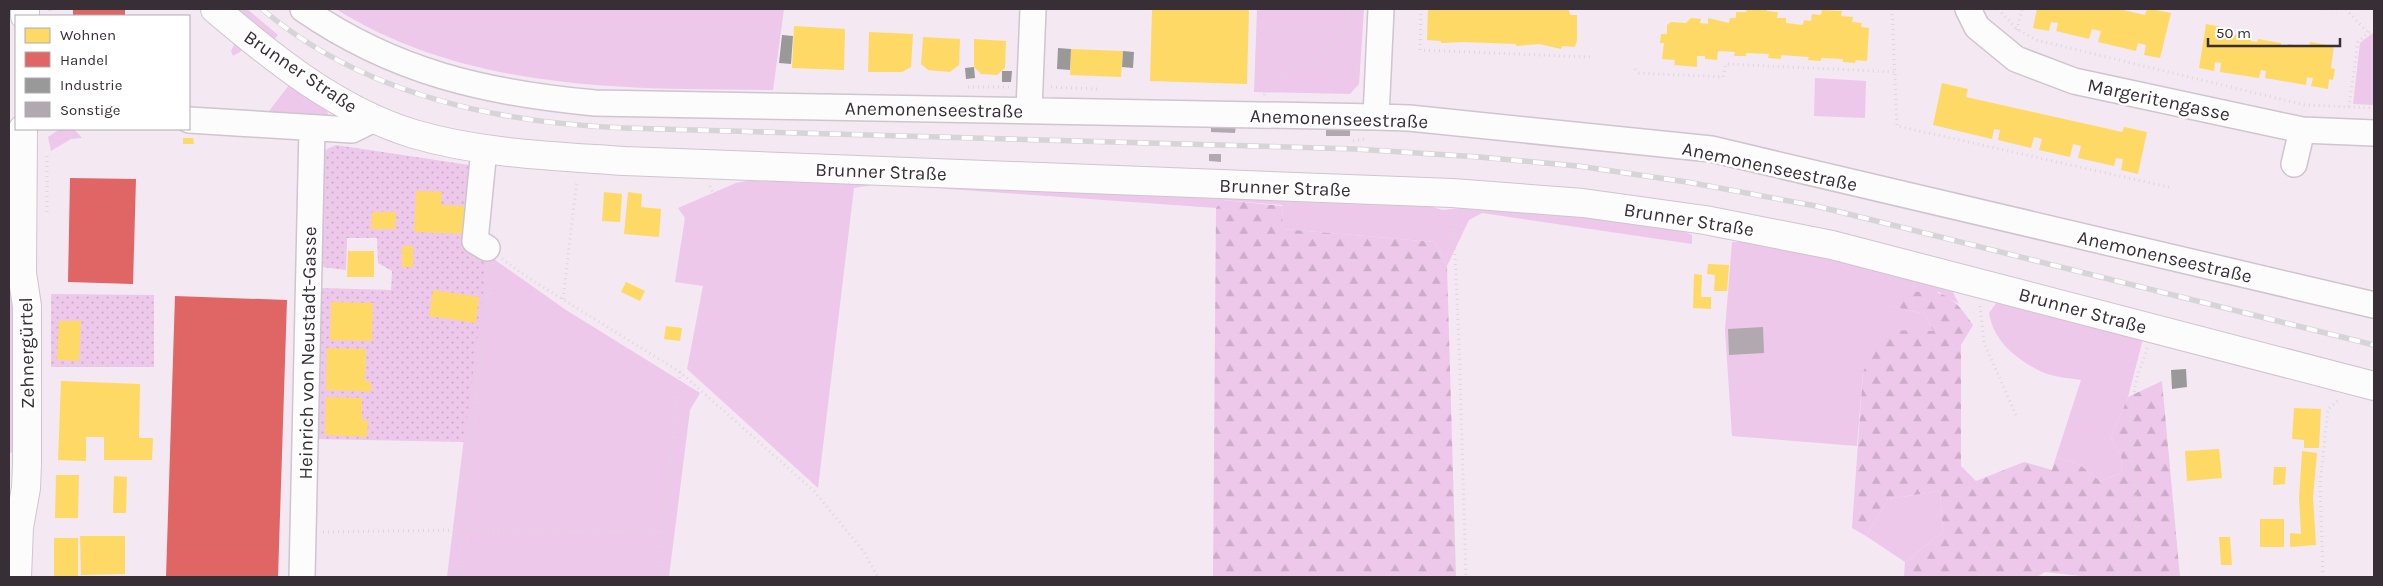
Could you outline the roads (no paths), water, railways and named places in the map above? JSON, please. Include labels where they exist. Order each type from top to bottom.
[{"type":"main road","name":"Brunner Straße","points":[[215,9],[277,60],[335,98],[374,118],[412,133],[484,149],[625,161],[1452,193],[1583,203],[1704,220],[1832,245],[2367,384]]},
{"type":"main road","name":"Zehnergürtel","points":[[9,162],[12,145],[21,130]]},
{"type":"main road","name":"Zehnergürtel","points":[[18,577],[19,527],[26,488],[18,463],[27,306],[22,273],[22,130]]},
{"type":"street","name":"Anemonenseestraße","points":[[302,9],[326,25],[373,50],[429,73],[486,89],[544,98],[605,103],[1376,117],[1419,119],[1711,149],[2374,305]]},
{"type":"street","points":[[1029,110],[1033,9]]},
{"type":"street","points":[[1376,117],[1381,9]]},
{"type":"street","name":"Margeritengasse","points":[[1968,9],[1977,27],[2016,59],[2074,81],[2302,130],[2374,133]]},
{"type":"street","points":[[190,120],[352,130],[374,118]]},
{"type":"street","name":"Heinrich von Neustadt-Gasse","points":[[302,577],[312,128]]},
{"type":"street","points":[[2294,164],[2302,130]]},
{"type":"street","points":[[484,149],[475,241],[491,250]]},
{"type":"railway","points":[[262,9],[301,38],[343,63],[387,83],[480,111],[528,119],[625,128],[1355,149],[1578,166],[1687,182],[1816,206],[2374,345]]}]
